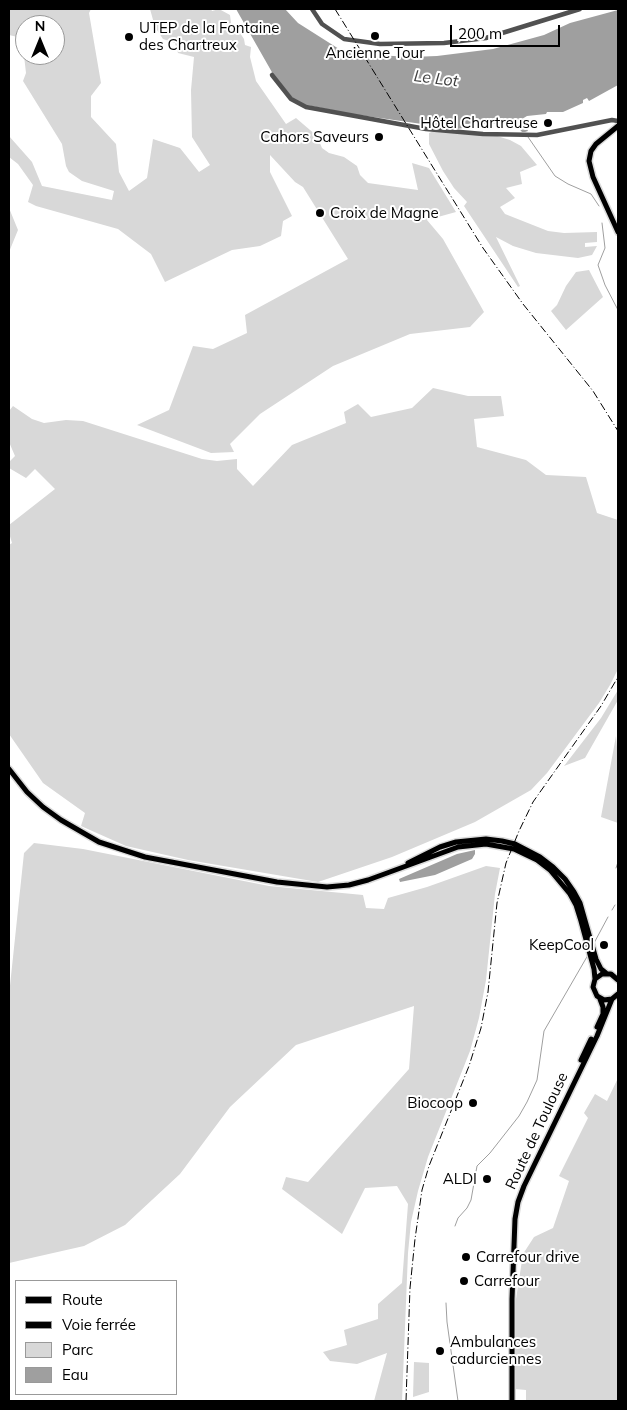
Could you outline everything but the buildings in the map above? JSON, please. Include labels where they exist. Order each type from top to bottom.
[{"type":"main road","points":[[618,126],[596,144],[591,151],[589,162],[592,177],[618,232]]},
{"type":"main road","name":"Route de Toulouse","points":[[9,769],[27,792],[61,820],[99,842],[144,857],[303,886],[328,887],[349,885],[388,874],[458,846],[486,844],[514,849],[538,860],[562,882],[576,905],[594,960],[594,990],[600,999],[603,1014],[525,1175],[514,1207],[511,1230],[509,1313],[511,1401]]},
{"type":"main road","points":[[594,960],[601,969],[618,980]]},
{"type":"main road","points":[[595,979],[598,976],[618,970]]},
{"type":"main road","points":[[600,999],[612,999],[618,994]]},
{"type":"main road","name":"Route de Toulouse","points":[[511,1401],[512,1299],[515,1219],[518,1202],[612,999]]},
{"type":"street","points":[[312,9],[322,24],[344,39],[389,44],[444,43],[486,38],[580,9]]},
{"type":"street","points":[[272,75],[290,100],[306,107],[426,129],[483,134],[529,135],[546,134],[612,120],[618,121]]},
{"type":"green space","points":[[9,9],[91,9],[89,13],[101,83],[91,96],[91,117],[116,144],[119,172],[129,191],[147,178],[153,139],[180,148],[199,172],[210,165],[192,137],[191,90],[194,57],[178,53],[175,43],[163,39],[155,27],[150,9],[211,9],[212,11],[219,9],[230,15],[232,31],[240,33],[245,45],[251,47],[250,57],[256,81],[286,124],[296,118],[317,136],[322,148],[329,153],[344,157],[357,166],[360,175],[368,183],[418,190],[412,163],[429,168],[456,212],[427,220],[443,239],[484,312],[470,327],[410,334],[333,366],[260,414],[230,444],[234,452],[211,453],[137,425],[169,410],[193,346],[213,349],[247,333],[245,315],[348,259],[303,187],[295,182],[270,155],[270,172],[292,216],[283,221],[281,236],[260,246],[232,250],[165,282],[151,254],[118,229],[36,206],[28,202],[33,185],[18,164],[9,157],[9,136],[32,162],[42,186],[112,200],[114,191],[82,181],[69,172],[62,144],[23,81],[26,73],[25,65],[65,65],[65,15],[15,15],[15,36],[9,35]]},
{"type":"green space","points":[[434,131],[497,136],[521,146],[537,165],[520,172],[522,184],[506,188],[515,198],[500,207],[505,214],[548,231],[564,233],[597,232],[597,242],[585,243],[585,247],[597,246],[592,255],[578,258],[536,253],[513,246],[496,237],[520,286],[518,287],[464,206],[467,202],[454,188],[443,171],[429,144],[429,133]]},
{"type":"green space","points":[[9,208],[18,230],[9,252]]},
{"type":"green space","points":[[589,270],[603,297],[566,330],[551,311],[557,305],[566,286],[576,272]]},
{"type":"green space","points":[[433,388],[468,396],[501,396],[504,416],[474,419],[477,447],[526,460],[546,475],[586,477],[597,513],[618,520],[618,669],[599,703],[547,773],[531,790],[475,822],[392,857],[318,882],[188,860],[126,846],[81,826],[85,813],[43,783],[9,734],[9,545],[12,543],[9,525],[55,489],[35,469],[26,478],[9,468],[9,462],[15,456],[9,442],[9,411],[13,406],[32,419],[44,423],[66,420],[83,421],[202,459],[217,461],[237,459],[237,469],[253,486],[292,445],[346,423],[344,412],[358,404],[371,417],[412,408]]},
{"type":"green space","points":[[618,690],[618,700],[585,758],[564,766],[601,718]]},
{"type":"green space","points":[[616,736],[618,759],[618,823],[601,817]]},
{"type":"green space","points":[[34,843],[83,849],[269,886],[363,895],[366,908],[384,909],[388,898],[427,887],[486,866],[500,868],[495,894],[486,980],[479,1018],[470,1051],[428,1157],[411,1222],[402,1401],[374,1401],[387,1353],[357,1364],[330,1361],[323,1352],[347,1345],[344,1330],[378,1319],[378,1304],[402,1283],[408,1204],[397,1186],[365,1188],[342,1234],[282,1189],[286,1177],[308,1182],[409,1069],[414,1006],[296,1045],[230,1107],[180,1174],[125,1225],[84,1246],[9,1263],[9,995],[24,853]]},
{"type":"green space","points":[[618,1078],[618,1401],[526,1401],[526,1390],[515,1389],[516,1299],[523,1254],[534,1237],[553,1228],[569,1181],[559,1176],[588,1118],[584,1113],[595,1094],[607,1101]]},
{"type":"green space","points":[[414,1362],[429,1363],[429,1392],[413,1397]]},
{"type":"water","name":"Le Lot","points":[[236,9],[285,9],[298,23],[339,49],[376,55],[411,57],[437,56],[493,49],[544,35],[570,23],[618,10],[618,85],[589,101],[587,98],[583,100],[583,103],[563,112],[547,112],[546,114],[527,116],[522,119],[528,131],[525,132],[522,132],[514,123],[464,124],[463,128],[457,129],[352,114],[301,104],[296,102],[273,74]]},
{"type":"water","points":[[475,850],[472,859],[435,875],[400,882],[399,879],[457,854]]},
{"type":"waterway","points":[[528,137],[555,176],[591,194],[599,206]]},
{"type":"waterway","points":[[602,223],[605,248],[598,265],[605,285],[618,310]]},
{"type":"waterway","points":[[616,868],[618,862]]},
{"type":"waterway","points":[[612,910],[615,905]]},
{"type":"waterway","points":[[593,945],[608,917]]},
{"type":"waterway","points":[[455,1226],[458,1218],[471,1200],[477,1166],[490,1153],[519,1116],[527,1102],[537,1080],[544,1031],[588,955]]},
{"type":"waterway","points":[[446,1303],[458,1401]]},
{"type":"railway","points":[[335,9],[483,248],[523,304],[593,391],[618,431]]},
{"type":"railway","points":[[406,1401],[410,1288],[422,1190],[429,1166],[469,1066],[481,1028],[488,992],[497,903],[506,863],[533,802],[601,706],[618,677]]},
{"type":"place","name":"Ancienne Tour","points":[[375,36]]},
{"type":"place","name":"UTEP de la Fontaine des Chartreux","points":[[129,37]]},
{"type":"place","name":"Hôtel Chartreuse","points":[[548,123]]},
{"type":"place","name":"Cahors Saveurs","points":[[379,137]]},
{"type":"place","name":"Croix de Magne","points":[[320,213]]},
{"type":"place","name":"KeepCool","points":[[604,945]]},
{"type":"place","name":"Biocoop","points":[[473,1103]]},
{"type":"place","name":"ALDI","points":[[487,1179]]},
{"type":"place","name":"Carrefour drive","points":[[466,1257]]},
{"type":"place","name":"Carrefour","points":[[464,1281]]},
{"type":"place","name":"Ambulances cadurciennes","points":[[440,1351]]}]
